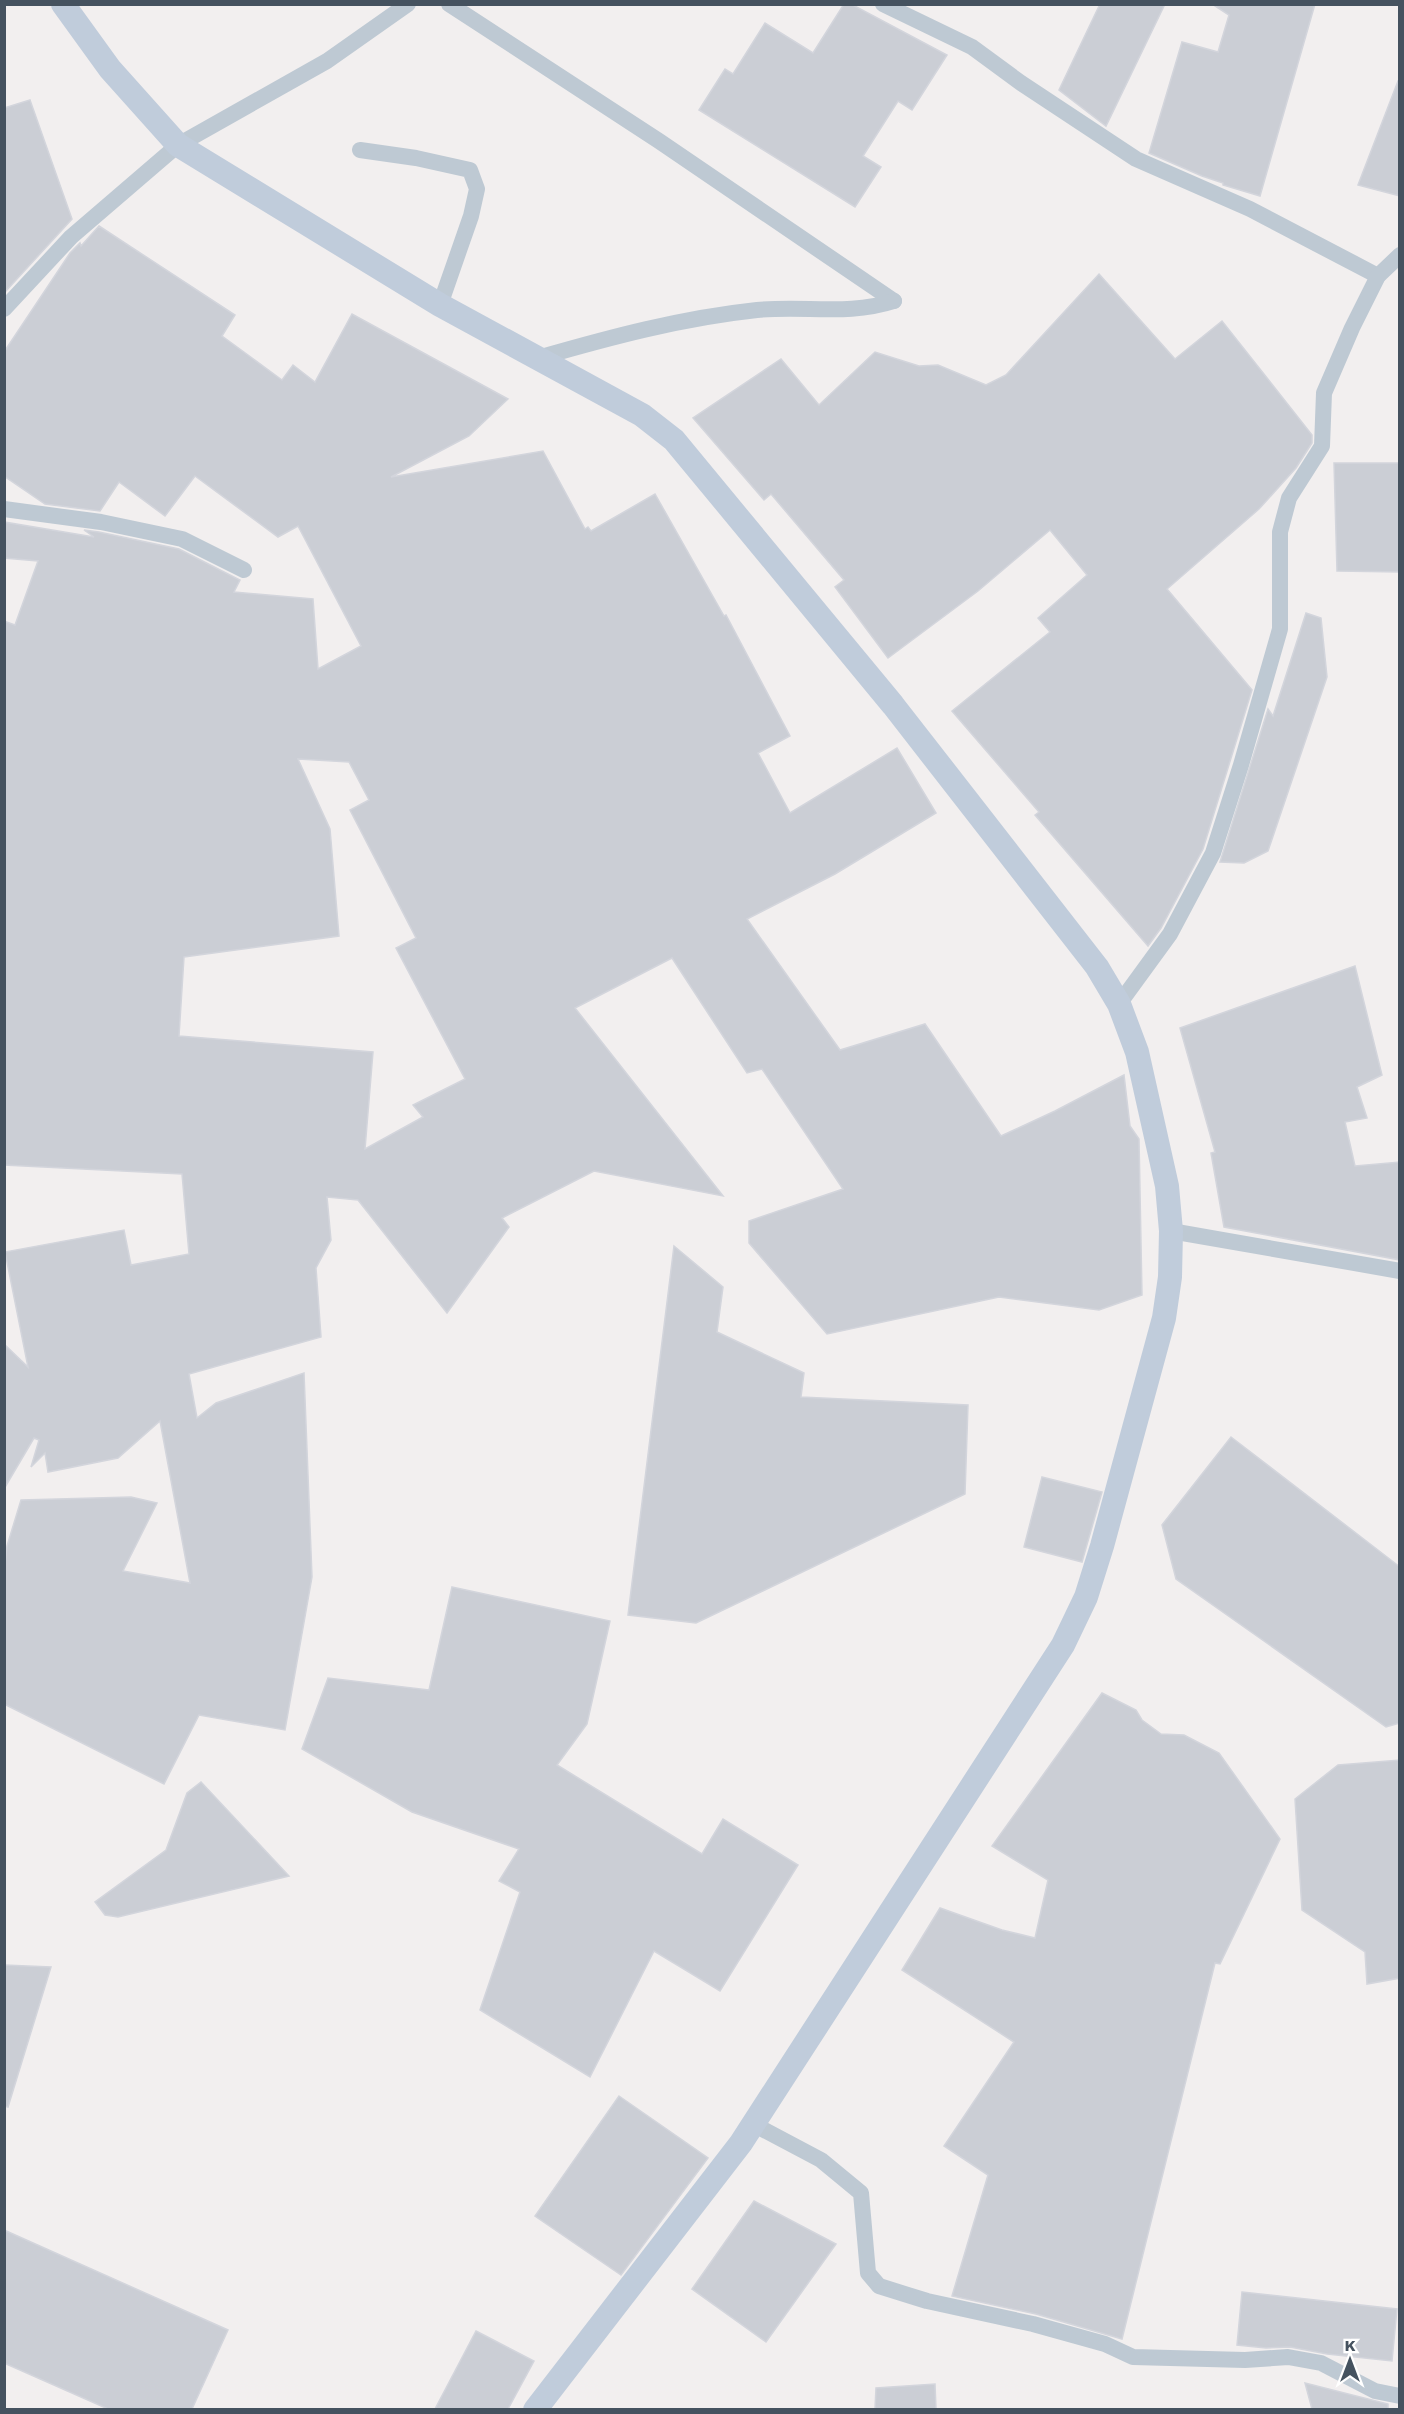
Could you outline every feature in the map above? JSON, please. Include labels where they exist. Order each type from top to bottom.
[{"type":"street","points":[[63,4],[110,69],[178,145],[440,305],[642,415],[674,440],[893,705],[1097,967],[1119,1004],[1140,1063],[1167,1186],[1171,1231],[1170,1277],[1164,1318],[1086,1597],[1063,1645],[741,2143],[535,2409]]},
{"type":"street","points":[[4,309],[71,237],[178,145],[327,62],[408,4]]},
{"type":"street","points":[[449,4],[659,141],[894,302],[843,311],[769,309],[707,315],[642,329],[538,358]]},
{"type":"street","points":[[883,4],[972,47],[1021,83],[1136,159],[1250,208],[1378,276]]},
{"type":"street","points":[[360,150],[416,158],[470,170],[477,189],[471,216],[440,305]]},
{"type":"street","points":[[1119,1004],[1170,934],[1213,853],[1280,629],[1280,532],[1289,498],[1322,446],[1324,393],[1378,276],[1400,255]]},
{"type":"street","points":[[4,509],[101,522],[182,539],[244,570]]},
{"type":"street","points":[[1171,1231],[1400,1271]]},
{"type":"street","points":[[753,2124],[821,2160],[861,2193],[868,2273],[879,2286],[927,2301],[1033,2324],[1105,2344],[1133,2357],[1234,2360],[1288,2357],[1321,2363],[1375,2391],[1400,2396]]},
{"type":"building","points":[[844,4],[851,4],[947,55],[912,110],[898,101],[863,156],[881,167],[855,207],[699,110],[725,69],[733,74],[765,23],[813,53]]},
{"type":"building","points":[[1100,4],[1165,4],[1106,126],[1059,90]]},
{"type":"building","points":[[1212,4],[1315,4],[1260,196],[1223,185],[1223,183],[1149,153],[1182,42],[1218,52],[1229,15]]},
{"type":"building","points":[[1398,81],[1400,82],[1400,196],[1358,185]]},
{"type":"building","points":[[30,100],[72,219],[4,293],[4,108]]},
{"type":"building","points":[[99,226],[235,315],[222,336],[282,380],[293,365],[315,382],[352,314],[508,399],[469,436],[391,477],[543,451],[585,529],[588,527],[591,531],[655,494],[724,616],[726,615],[790,736],[758,753],[790,813],[897,748],[936,813],[835,874],[747,919],[840,1050],[925,1024],[1001,1136],[1124,1075],[1130,1126],[1139,1139],[1142,1295],[1099,1310],[999,1297],[827,1334],[749,1243],[749,1221],[843,1189],[762,1069],[747,1073],[672,958],[575,1008],[723,1196],[594,1171],[502,1218],[509,1227],[447,1313],[358,1200],[327,1197],[331,1240],[316,1268],[321,1337],[189,1374],[197,1418],[216,1403],[304,1373],[312,1577],[285,1730],[199,1715],[164,1784],[4,1704],[4,1573],[7,1546],[21,1500],[131,1497],[157,1503],[123,1571],[190,1583],[160,1421],[118,1458],[48,1472],[45,1453],[31,1467],[39,1440],[34,1438],[4,1489],[4,1344],[28,1367],[5,1252],[124,1230],[131,1265],[189,1254],[182,1174],[4,1165],[4,621],[15,625],[38,561],[4,558],[4,522],[94,537],[84,530],[99,532],[179,549],[240,580],[234,592],[313,599],[318,669],[361,646],[298,526],[278,537],[195,476],[165,516],[119,482],[100,511],[45,504],[4,476],[4,352],[70,253],[80,243],[81,246]],"holes":[[[298,759],[349,762],[369,800],[350,810],[416,938],[396,948],[465,1079],[413,1105],[423,1117],[365,1149],[373,1052],[179,1036],[184,957],[339,936],[330,829]]]},
{"type":"building","points":[[1099,274],[1175,359],[1222,321],[1312,435],[1312,443],[1296,468],[1259,509],[1167,589],[1252,690],[1203,849],[1161,928],[1148,946],[1035,815],[1039,812],[952,711],[1050,632],[1038,618],[1087,575],[1050,530],[978,591],[888,658],[835,587],[844,580],[771,494],[764,500],[693,418],[781,359],[819,405],[875,352],[919,366],[938,365],[986,385],[1006,375]]},
{"type":"building","points":[[1334,463],[1400,463],[1400,572],[1337,571]]},
{"type":"building","points":[[1306,613],[1321,618],[1327,677],[1268,851],[1244,863],[1220,862],[1268,709],[1273,716]]},
{"type":"building","points":[[1355,966],[1382,1075],[1357,1087],[1367,1118],[1345,1122],[1355,1166],[1400,1162],[1400,1260],[1224,1227],[1211,1153],[1215,1152],[1180,1028]]},
{"type":"building","points":[[674,1246],[723,1287],[717,1332],[804,1373],[801,1397],[968,1405],[965,1494],[696,1623],[628,1615]]},
{"type":"building","points":[[1231,1437],[1400,1567],[1400,1723],[1386,1727],[1176,1579],[1162,1525]]},
{"type":"building","points":[[1042,1477],[1102,1492],[1082,1562],[1024,1547]]},
{"type":"building","points":[[452,1587],[610,1621],[587,1724],[557,1765],[702,1854],[723,1819],[798,1865],[720,1991],[654,1951],[590,2077],[480,2010],[520,1892],[499,1881],[519,1849],[412,1812],[302,1749],[328,1678],[429,1690]]},
{"type":"building","points":[[1102,1693],[1136,1710],[1142,1720],[1161,1734],[1184,1735],[1219,1753],[1280,1839],[1220,1964],[1215,1963],[1122,2339],[1036,2314],[952,2296],[988,2175],[944,2146],[1014,2042],[902,1970],[940,1908],[1002,1930],[1035,1938],[1048,1880],[992,1846]]},
{"type":"building","points":[[1400,1760],[1400,1978],[1367,1984],[1365,1952],[1302,1910],[1295,1799],[1338,1765]]},
{"type":"building","points":[[201,1782],[289,1876],[118,1917],[105,1915],[95,1902],[166,1850],[187,1793]]},
{"type":"building","points":[[4,1965],[51,1967],[8,2107],[4,2106]]},
{"type":"building","points":[[619,2096],[708,2158],[621,2275],[535,2216]]},
{"type":"building","points":[[754,2201],[836,2244],[766,2342],[692,2289]]},
{"type":"building","points":[[4,2230],[228,2330],[192,2409],[108,2409],[4,2363]]},
{"type":"building","points":[[1242,2292],[1397,2309],[1392,2361],[1327,2354],[1290,2347],[1266,2348],[1237,2345]]},
{"type":"building","points":[[476,2331],[534,2361],[508,2409],[435,2409]]},
{"type":"building","points":[[1305,2383],[1388,2404],[1388,2409],[1312,2409]]},
{"type":"building","points":[[935,2384],[936,2409],[875,2409],[876,2388]]}]
